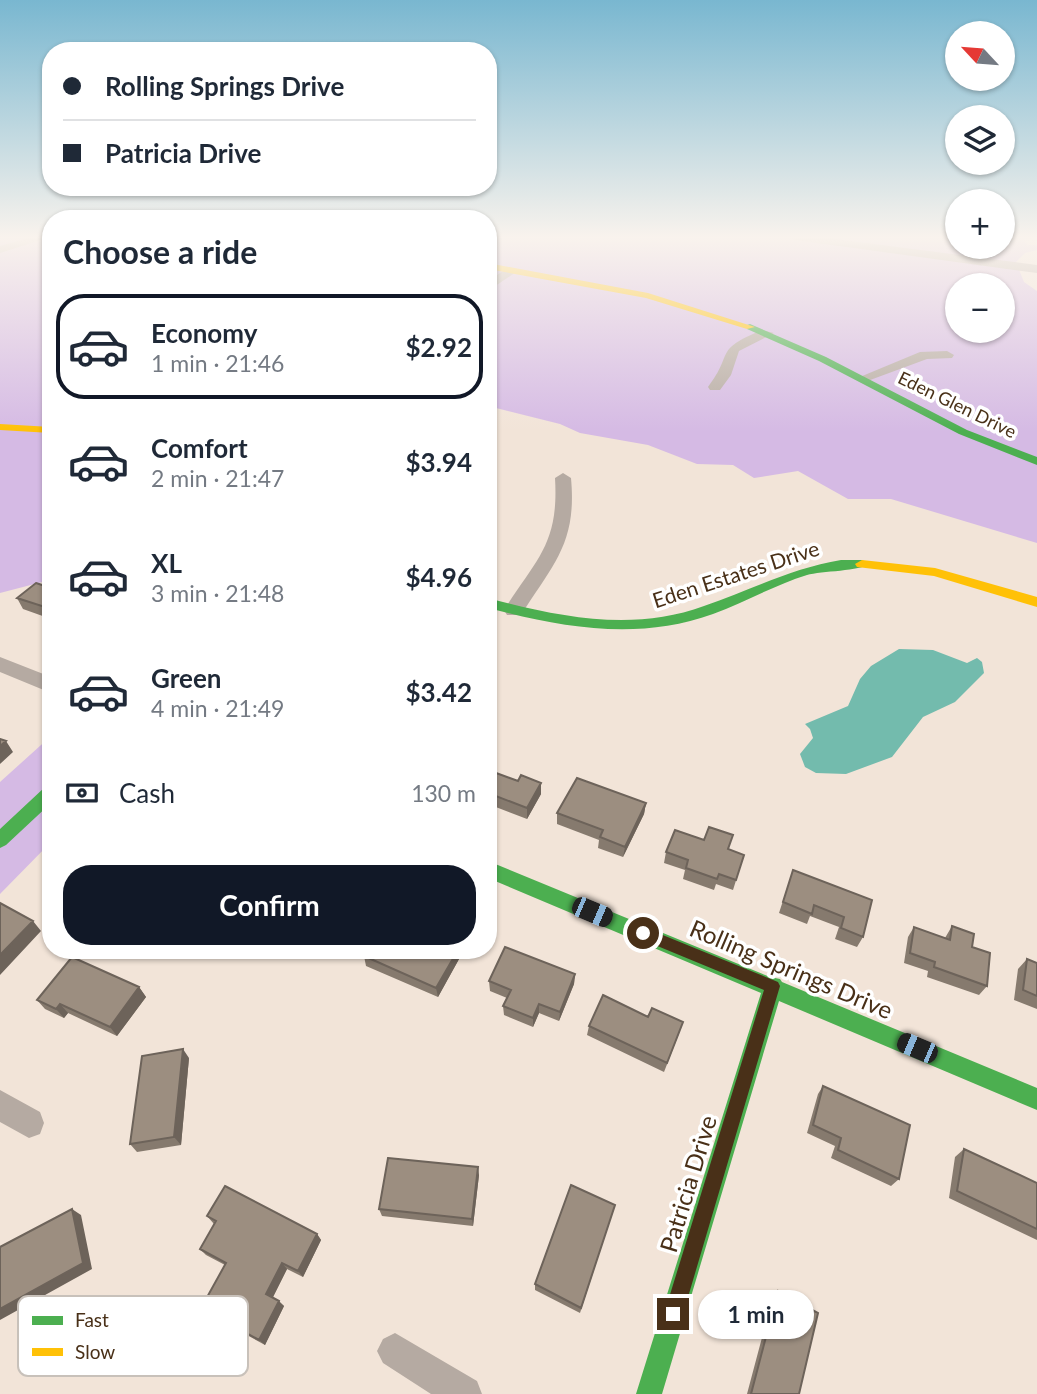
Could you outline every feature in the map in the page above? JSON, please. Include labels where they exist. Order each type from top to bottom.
[{"type":"street","name":"Eden Glen Drive","points":[[666,302],[766,333],[862,379],[978,440],[1037,461]]},
{"type":"street","points":[[715,387],[727,375],[729,359],[734,349],[766,333]]},
{"type":"street","name":"Eden Glen Drive","points":[[862,379],[925,355],[947,355]]},
{"type":"street","points":[[0,426],[42,429]]},
{"type":"street","points":[[514,610],[563,534],[567,508],[564,478]]},
{"type":"street","name":"Eden Estates Drive","points":[[497,605],[574,626],[620,629],[675,622],[797,573],[828,566],[869,563],[918,567],[968,579],[1037,602]]},
{"type":"street","points":[[0,664],[42,682]]},
{"type":"street","points":[[0,840],[42,800]]},
{"type":"street","name":"Rolling Springs Drive","points":[[497,873],[773,986],[1037,1099]]},
{"type":"street","name":"Patricia Drive","points":[[649,1394],[773,986]]},
{"type":"street","points":[[0,1105],[29,1123]]},
{"type":"street","points":[[396,1352],[464,1394]]},
{"type":"shaded area","points":[[0,302],[42,302],[42,582],[0,593]]},
{"type":"shaded area","points":[[497,302],[945,302],[945,343],[1015,343],[1015,302],[1037,302],[1037,543],[891,499],[848,499],[798,471],[754,478],[733,465],[697,464],[648,445],[580,433],[560,424],[497,408]]},
{"type":"shaded area","points":[[42,744],[42,851],[0,894],[0,782]]},
{"type":"water","points":[[899,649],[933,650],[967,663],[977,658],[982,662],[984,673],[955,702],[923,717],[892,757],[846,774],[816,773],[805,767],[800,754],[813,738],[805,724],[848,706],[860,679],[871,666]]},
{"type":"building","points":[[36,583],[42,585],[42,606],[17,598]]},
{"type":"building","points":[[497,773],[518,781],[521,775],[541,783],[527,808],[497,796]]},
{"type":"building","points":[[577,778],[646,803],[625,847],[600,837],[603,830],[557,813]]},
{"type":"building","points":[[709,827],[733,835],[728,849],[744,855],[736,880],[719,874],[717,879],[686,868],[688,860],[666,852],[675,830],[704,840]]},
{"type":"building","points":[[793,870],[872,900],[863,937],[841,928],[844,917],[814,905],[812,914],[783,902]]},
{"type":"building","points":[[0,903],[33,921],[0,955]]},
{"type":"building","points":[[952,926],[974,934],[972,947],[990,953],[987,986],[934,967],[935,962],[910,953],[914,927],[950,940]]},
{"type":"building","points":[[505,947],[575,974],[560,1012],[539,1004],[533,1018],[503,1006],[511,990],[489,981]]},
{"type":"building","points":[[70,959],[76,959],[139,987],[110,1027],[60,1004],[56,1009],[37,1000]]},
{"type":"building","points":[[371,959],[453,959],[436,988]]},
{"type":"building","points":[[1027,959],[1037,963],[1037,996],[1023,990]]},
{"type":"building","points":[[603,995],[648,1017],[652,1008],[683,1022],[667,1063],[589,1026]]},
{"type":"building","points":[[183,1049],[174,1137],[130,1144],[142,1056]]},
{"type":"building","points":[[823,1086],[910,1125],[899,1179],[838,1150],[841,1138],[813,1125]]},
{"type":"building","points":[[964,1149],[1037,1183],[1037,1229],[957,1191]]},
{"type":"building","points":[[388,1158],[478,1167],[472,1219],[379,1209]]},
{"type":"building","points":[[571,1185],[615,1205],[581,1308],[535,1284]]},
{"type":"building","points":[[225,1186],[317,1234],[298,1271],[282,1263],[266,1294],[279,1301],[259,1340],[248,1334],[248,1296],[208,1296],[226,1263],[200,1249],[216,1221],[207,1216]]},
{"type":"building","points":[[72,1209],[83,1263],[23,1296],[18,1296],[18,1299],[0,1309],[0,1247]]},
{"type":"building","points":[[778,1291],[818,1313],[799,1394],[751,1394]]},
{"type":"traffic: fast","points":[[750,327],[823,359],[963,432],[1037,461]]},
{"type":"traffic: fast","points":[[497,605],[571,622],[626,626],[653,624],[709,610],[802,572],[862,564]]},
{"type":"traffic: fast","points":[[0,840],[42,800]]},
{"type":"traffic: fast","points":[[497,873],[1037,1099]]},
{"type":"traffic: fast","points":[[649,1394],[773,986]]},
{"type":"traffic: slow","points":[[668,302],[750,327]]},
{"type":"traffic: slow","points":[[0,427],[42,429]]},
{"type":"traffic: slow","points":[[862,564],[935,572],[1037,602]]},
{"type":"route","points":[[643,933],[773,986],[673,1314]]}]
